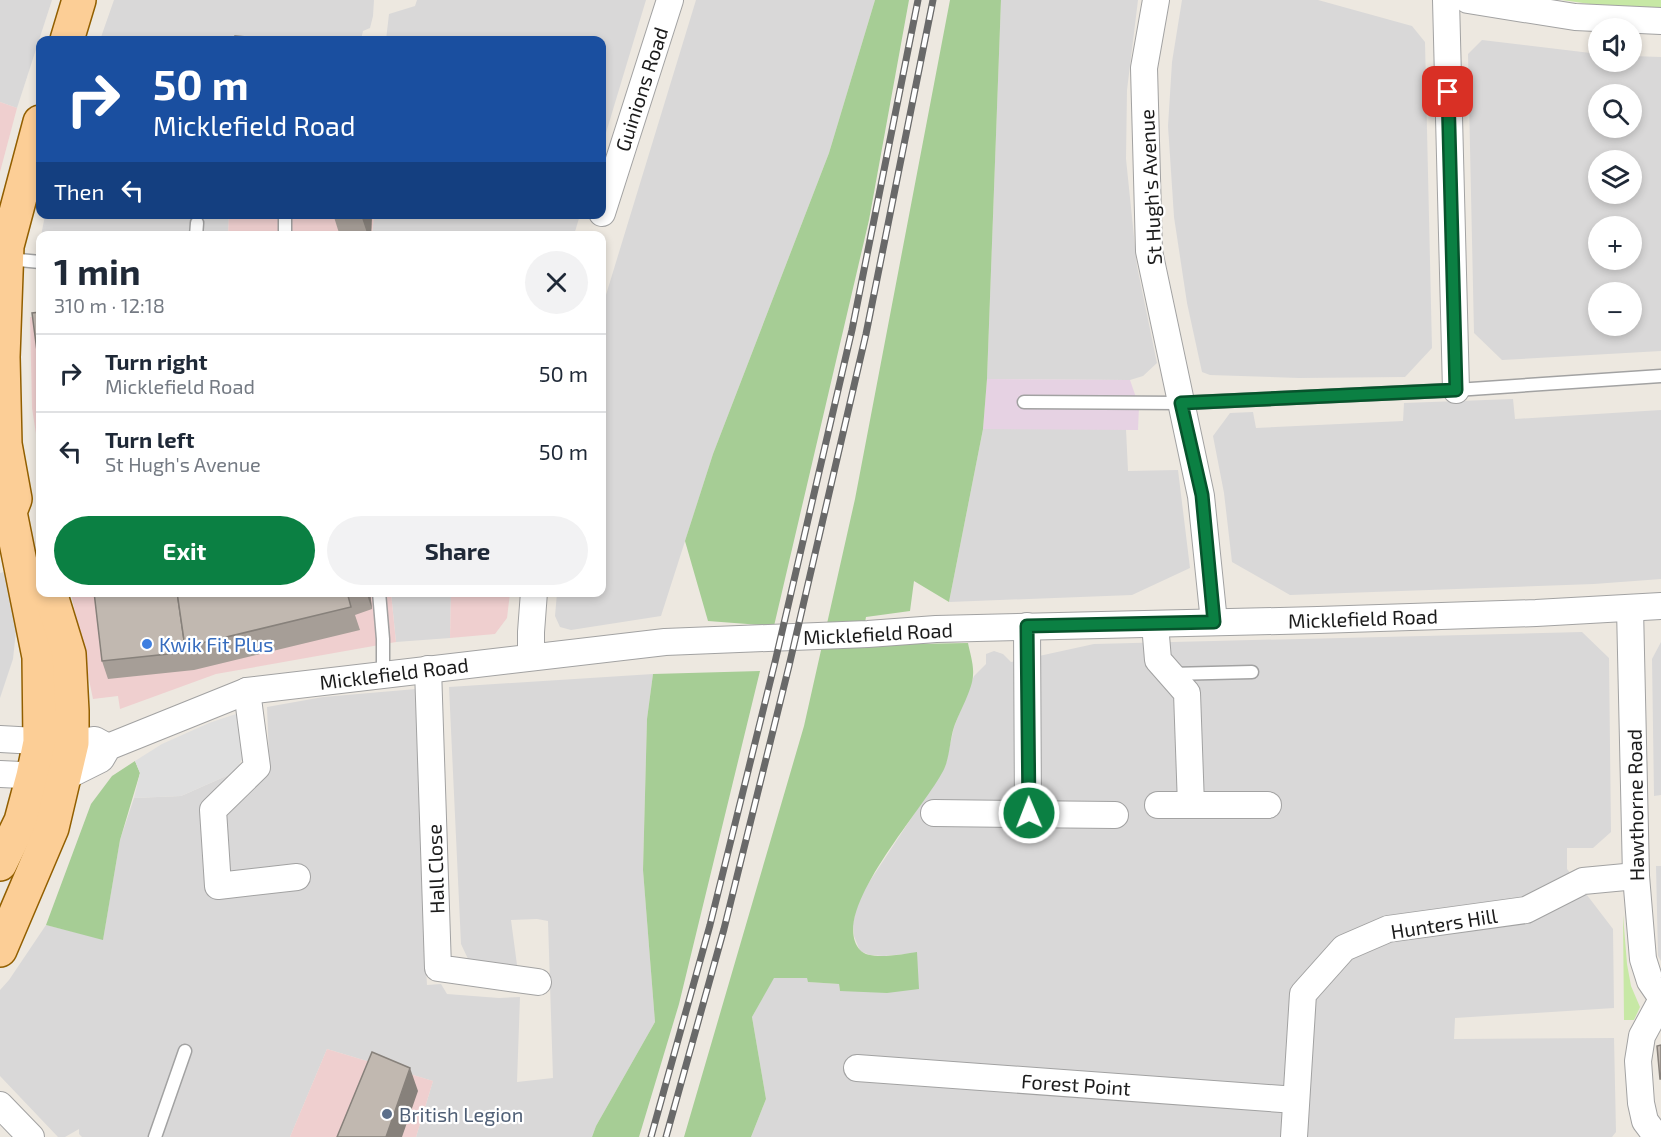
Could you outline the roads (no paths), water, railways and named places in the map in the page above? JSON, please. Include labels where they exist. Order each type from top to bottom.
[{"type":"main road","points":[[67,36],[80,0]]},
{"type":"main road","points":[[36,145],[8,246],[2,331],[5,444],[12,508],[56,742]]},
{"type":"main road","points":[[12,508],[36,554]]},
{"type":"main road","points":[[0,950],[52,828],[49,776],[56,742],[72,711],[69,654],[52,597]]},
{"type":"main road","points":[[0,864],[21,821],[49,776]]},
{"type":"street","name":"Guinions Road","points":[[606,198],[670,0]]},
{"type":"street","name":"St Hugh's Avenue","points":[[1156,0],[1144,68],[1149,251],[1202,495],[1214,622]]},
{"type":"street","points":[[1446,0],[1456,390]]},
{"type":"street","points":[[1468,0],[1575,17],[1661,21]]},
{"type":"street","points":[[531,656],[534,597]]},
{"type":"street","name":"Micklefield Road","points":[[49,776],[101,759],[108,747],[247,691],[531,656],[665,642],[936,629],[1155,624],[1661,606]]},
{"type":"street","name":"Hawthorne Road","points":[[1630,608],[1636,876],[1643,959],[1650,981],[1661,999]]},
{"type":"street","points":[[1155,624],[1158,660],[1186,693],[1191,805]]},
{"type":"street","points":[[1027,626],[1029,813]]},
{"type":"street","name":"Hall Close","points":[[428,669],[438,968],[538,982]]},
{"type":"street","points":[[247,691],[256,767],[213,810],[218,886],[297,877]]},
{"type":"street","points":[[0,740],[56,742],[95,740],[108,747]]},
{"type":"street","points":[[0,774],[49,776]]},
{"type":"street","points":[[1158,805],[1268,805]]},
{"type":"street","points":[[934,813],[1115,815]]},
{"type":"street","name":"Hunters Hill","points":[[1294,1137],[1303,994],[1344,948],[1388,929],[1526,910],[1583,881],[1636,876]]},
{"type":"street","points":[[1657,1137],[1645,1121],[1641,1103],[1638,1060],[1642,1036],[1661,999]]},
{"type":"street","name":"Forest Point","points":[[857,1068],[1296,1100]]},
{"type":"street","points":[[0,1105],[31,1137]]},
{"type":"lane","points":[[7,259],[36,262]]},
{"type":"lane","points":[[1024,402],[1181,403],[1456,390],[1661,376]]},
{"type":"lane","points":[[379,597],[383,675]]},
{"type":"lane","points":[[1170,675],[1252,672]]},
{"type":"lane","points":[[155,1137],[185,1051]]},
{"type":"railway","points":[[651,1137],[710,925],[775,662],[852,330],[918,0]]},
{"type":"railway","points":[[666,1137],[724,929],[789,666],[866,334],[933,0]]},
{"type":"place","name":"Kwik Fit Plus","points":[[147,644]]},
{"type":"place","name":"British Legion","points":[[387,1114]]}]
